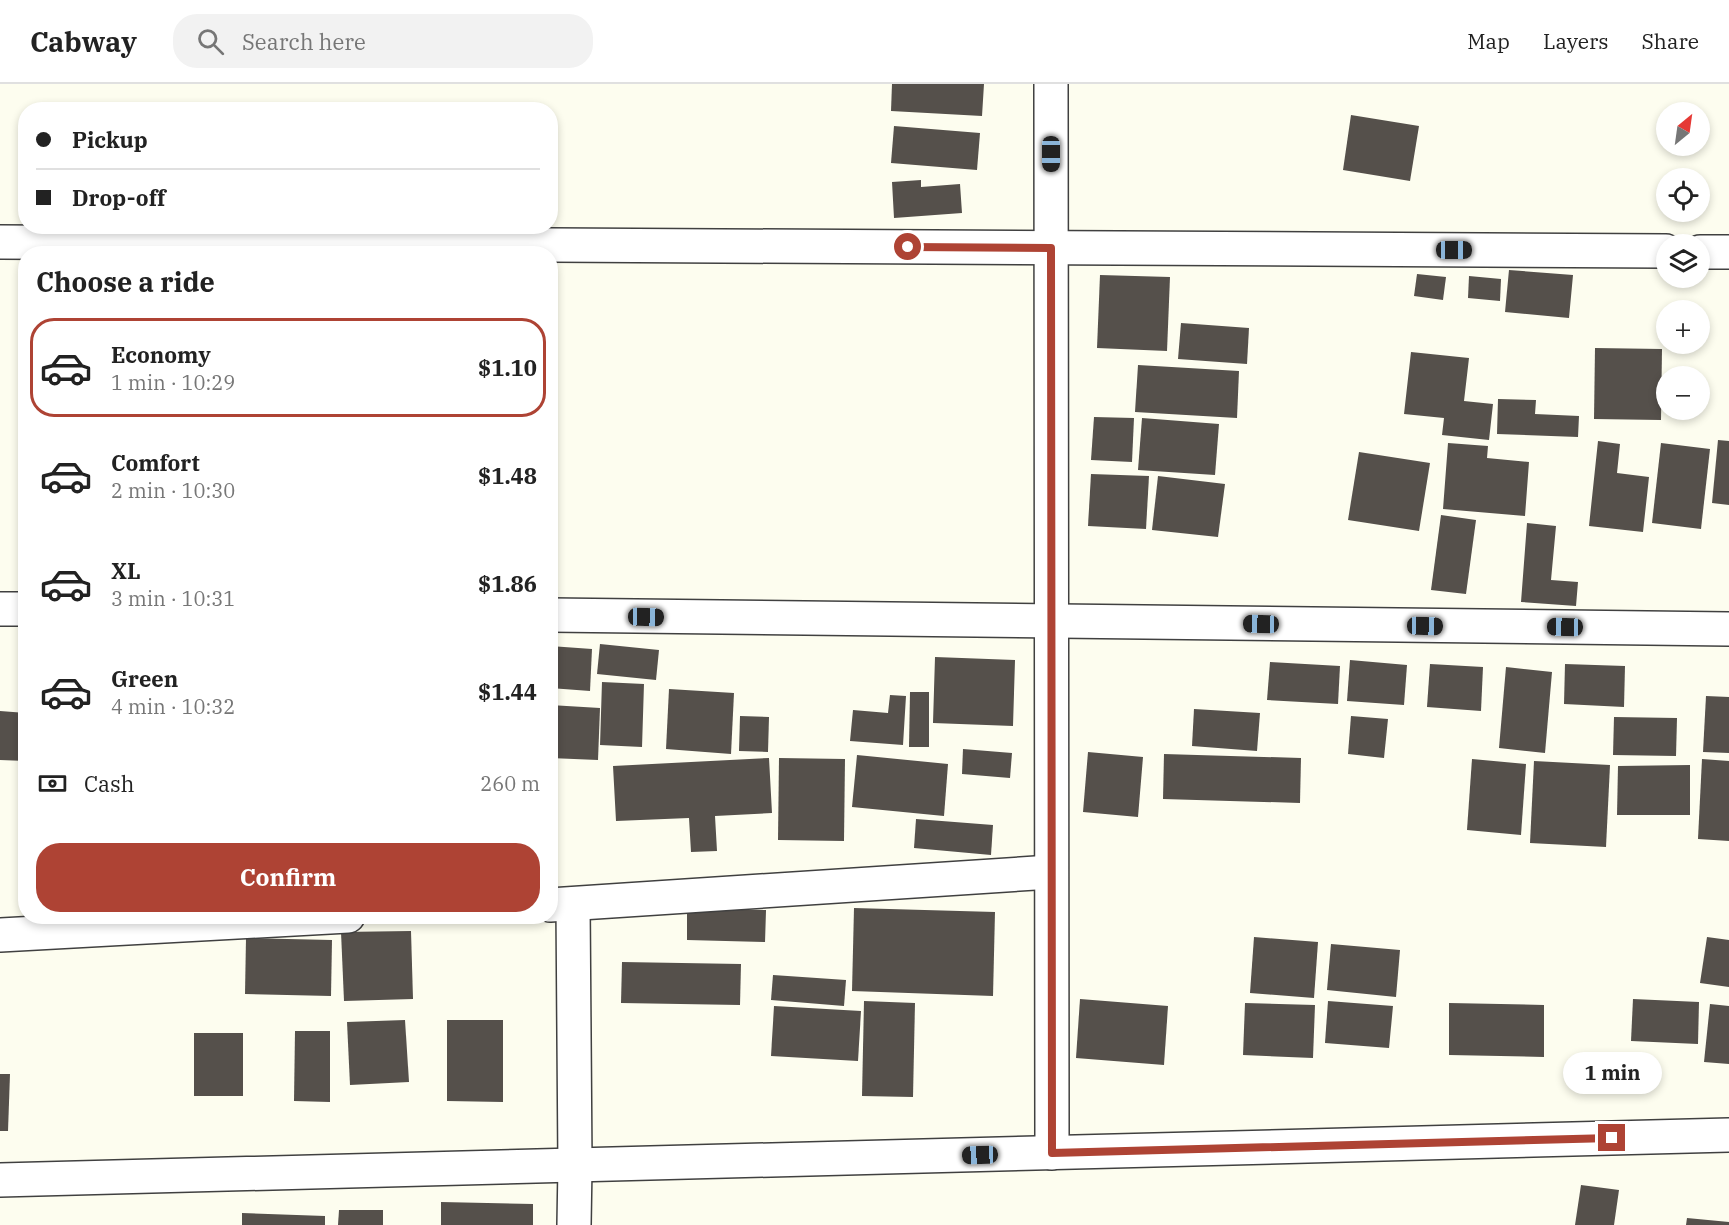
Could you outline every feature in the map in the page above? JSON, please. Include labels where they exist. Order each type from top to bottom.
[{"type":"street","points":[[1051,84],[1052,1153]]},
{"type":"street","points":[[0,242],[1656,251]]},
{"type":"street","points":[[1710,252],[1729,252]]},
{"type":"street","points":[[0,609],[18,609]]},
{"type":"street","points":[[558,615],[1729,629]]},
{"type":"street","points":[[574,1225],[575,1166],[562,905],[1052,872]]},
{"type":"street","points":[[0,935],[201,924]]},
{"type":"street","points":[[0,1180],[1729,1135]]},
{"type":"building","points":[[892,84],[984,84],[982,116],[891,111]]},
{"type":"building","points":[[1351,115],[1419,126],[1410,181],[1343,170]]},
{"type":"building","points":[[894,126],[980,133],[977,170],[891,163]]},
{"type":"building","points":[[921,180],[921,187],[960,184],[962,213],[894,218],[892,182]]},
{"type":"building","points":[[1509,270],[1573,275],[1569,318],[1505,312]]},
{"type":"building","points":[[1417,274],[1446,277],[1443,300],[1414,296]]},
{"type":"building","points":[[1100,275],[1170,277],[1167,351],[1097,348]]},
{"type":"building","points":[[1469,276],[1501,279],[1500,301],[1468,298]]},
{"type":"building","points":[[1181,323],[1249,328],[1247,364],[1178,359]]},
{"type":"building","points":[[1595,348],[1656,349],[1656,354],[1662,354],[1662,366],[1656,366],[1656,420],[1594,419]]},
{"type":"building","points":[[1411,352],[1469,358],[1464,401],[1493,404],[1489,440],[1442,435],[1444,418],[1404,414]]},
{"type":"building","points":[[1138,365],[1239,371],[1237,418],[1135,412]]},
{"type":"building","points":[[1498,399],[1536,400],[1535,414],[1579,416],[1578,437],[1497,434]]},
{"type":"building","points":[[1094,417],[1134,418],[1132,462],[1091,460]]},
{"type":"building","points":[[1142,418],[1219,424],[1215,475],[1138,470]]},
{"type":"building","points":[[1718,440],[1729,441],[1729,505],[1712,503]]},
{"type":"building","points":[[1598,441],[1620,444],[1617,473],[1649,477],[1643,532],[1589,526]]},
{"type":"building","points":[[1448,443],[1488,446],[1487,458],[1529,462],[1525,516],[1443,509]]},
{"type":"building","points":[[1661,443],[1710,449],[1701,529],[1652,523]]},
{"type":"building","points":[[1359,452],[1430,463],[1419,531],[1348,520]]},
{"type":"building","points":[[1091,474],[1149,476],[1146,529],[1088,526]]},
{"type":"building","points":[[1158,476],[1225,484],[1218,537],[1152,530]]},
{"type":"building","points":[[1441,515],[1476,520],[1466,594],[1431,590]]},
{"type":"building","points":[[1527,523],[1556,526],[1551,580],[1578,582],[1576,606],[1521,602]]},
{"type":"building","points":[[600,644],[659,650],[656,680],[597,674]]},
{"type":"building","points":[[558,647],[592,649],[590,691],[558,689]]},
{"type":"building","points":[[935,657],[1015,660],[1013,726],[933,723]]},
{"type":"building","points":[[1350,660],[1407,665],[1404,705],[1347,701]]},
{"type":"building","points":[[1270,662],[1340,666],[1338,704],[1267,700]]},
{"type":"building","points":[[1430,664],[1483,667],[1481,711],[1427,707]]},
{"type":"building","points":[[1565,664],[1625,666],[1624,707],[1564,704]]},
{"type":"building","points":[[1506,667],[1552,672],[1545,753],[1499,748]]},
{"type":"building","points":[[602,682],[644,684],[642,747],[600,745]]},
{"type":"building","points":[[669,689],[734,693],[731,754],[666,749]]},
{"type":"building","points":[[910,692],[929,692],[929,747],[909,747]]},
{"type":"building","points":[[890,695],[906,696],[903,745],[850,741],[853,710],[888,713]]},
{"type":"building","points":[[1706,696],[1729,697],[1729,753],[1703,752]]},
{"type":"building","points":[[558,705],[600,708],[598,760],[558,758]]},
{"type":"building","points":[[1194,709],[1260,713],[1257,751],[1192,746]]},
{"type":"building","points":[[0,711],[18,712],[18,761],[0,760]]},
{"type":"building","points":[[740,716],[769,717],[768,752],[739,751]]},
{"type":"building","points":[[1351,716],[1388,719],[1384,758],[1348,754]]},
{"type":"building","points":[[1614,717],[1677,718],[1676,756],[1613,755]]},
{"type":"building","points":[[963,749],[1012,753],[1010,778],[962,774]]},
{"type":"building","points":[[1088,752],[1143,757],[1138,817],[1083,812]]},
{"type":"building","points":[[1164,754],[1301,758],[1300,803],[1163,799]]},
{"type":"building","points":[[857,755],[948,764],[944,816],[852,807]]},
{"type":"building","points":[[769,758],[772,813],[715,816],[717,851],[691,852],[689,818],[616,821],[613,766]]},
{"type":"building","points":[[779,758],[845,759],[844,841],[778,840]]},
{"type":"building","points":[[1472,759],[1526,764],[1521,835],[1467,830]]},
{"type":"building","points":[[1702,759],[1729,761],[1729,841],[1698,839]]},
{"type":"building","points":[[1534,761],[1610,765],[1606,847],[1530,843]]},
{"type":"building","points":[[1690,765],[1690,815],[1617,815],[1618,766]]},
{"type":"building","points":[[916,819],[993,825],[991,855],[914,848]]},
{"type":"building","points":[[854,908],[995,912],[993,996],[852,991]]},
{"type":"building","points":[[687,909],[766,910],[765,942],[687,940]]},
{"type":"building","points":[[411,931],[413,999],[344,1001],[341,932]]},
{"type":"building","points":[[1254,937],[1318,942],[1314,998],[1250,993]]},
{"type":"building","points":[[1707,937],[1729,940],[1729,987],[1700,983]]},
{"type":"building","points":[[246,938],[332,940],[331,996],[245,994]]},
{"type":"building","points":[[1331,944],[1400,950],[1396,997],[1327,990]]},
{"type":"building","points":[[622,962],[741,964],[740,1005],[621,1003]]},
{"type":"building","points":[[773,975],[846,980],[844,1006],[771,1000]]},
{"type":"building","points":[[1080,999],[1168,1006],[1164,1065],[1076,1058]]},
{"type":"building","points":[[1633,999],[1699,1002],[1698,1044],[1631,1041]]},
{"type":"building","points":[[864,1001],[915,1003],[913,1097],[862,1096]]},
{"type":"building","points":[[1328,1001],[1393,1006],[1389,1048],[1325,1043]]},
{"type":"building","points":[[1245,1003],[1315,1005],[1313,1058],[1243,1055]]},
{"type":"building","points":[[1449,1003],[1544,1005],[1544,1057],[1449,1055]]},
{"type":"building","points":[[1710,1004],[1729,1006],[1729,1064],[1704,1062]]},
{"type":"building","points":[[774,1006],[861,1011],[858,1061],[771,1056]]},
{"type":"building","points":[[405,1020],[409,1082],[350,1085],[347,1022]]},
{"type":"building","points":[[447,1020],[503,1020],[503,1102],[447,1101]]},
{"type":"building","points":[[295,1031],[330,1031],[330,1102],[294,1101]]},
{"type":"building","points":[[194,1033],[243,1033],[243,1096],[194,1096]]},
{"type":"building","points":[[0,1074],[10,1074],[8,1131],[0,1131]]},
{"type":"building","points":[[1581,1185],[1619,1190],[1614,1225],[1575,1225]]},
{"type":"building","points":[[441,1202],[533,1204],[533,1225],[441,1225]]},
{"type":"building","points":[[339,1210],[383,1210],[383,1225],[338,1225]]},
{"type":"building","points":[[242,1213],[325,1216],[325,1225],[242,1225]]},
{"type":"building","points":[[1687,1218],[1729,1222],[1729,1225],[1686,1225]]},
{"type":"route","points":[[908,247],[1051,248],[1052,1153],[1612,1138]]}]
